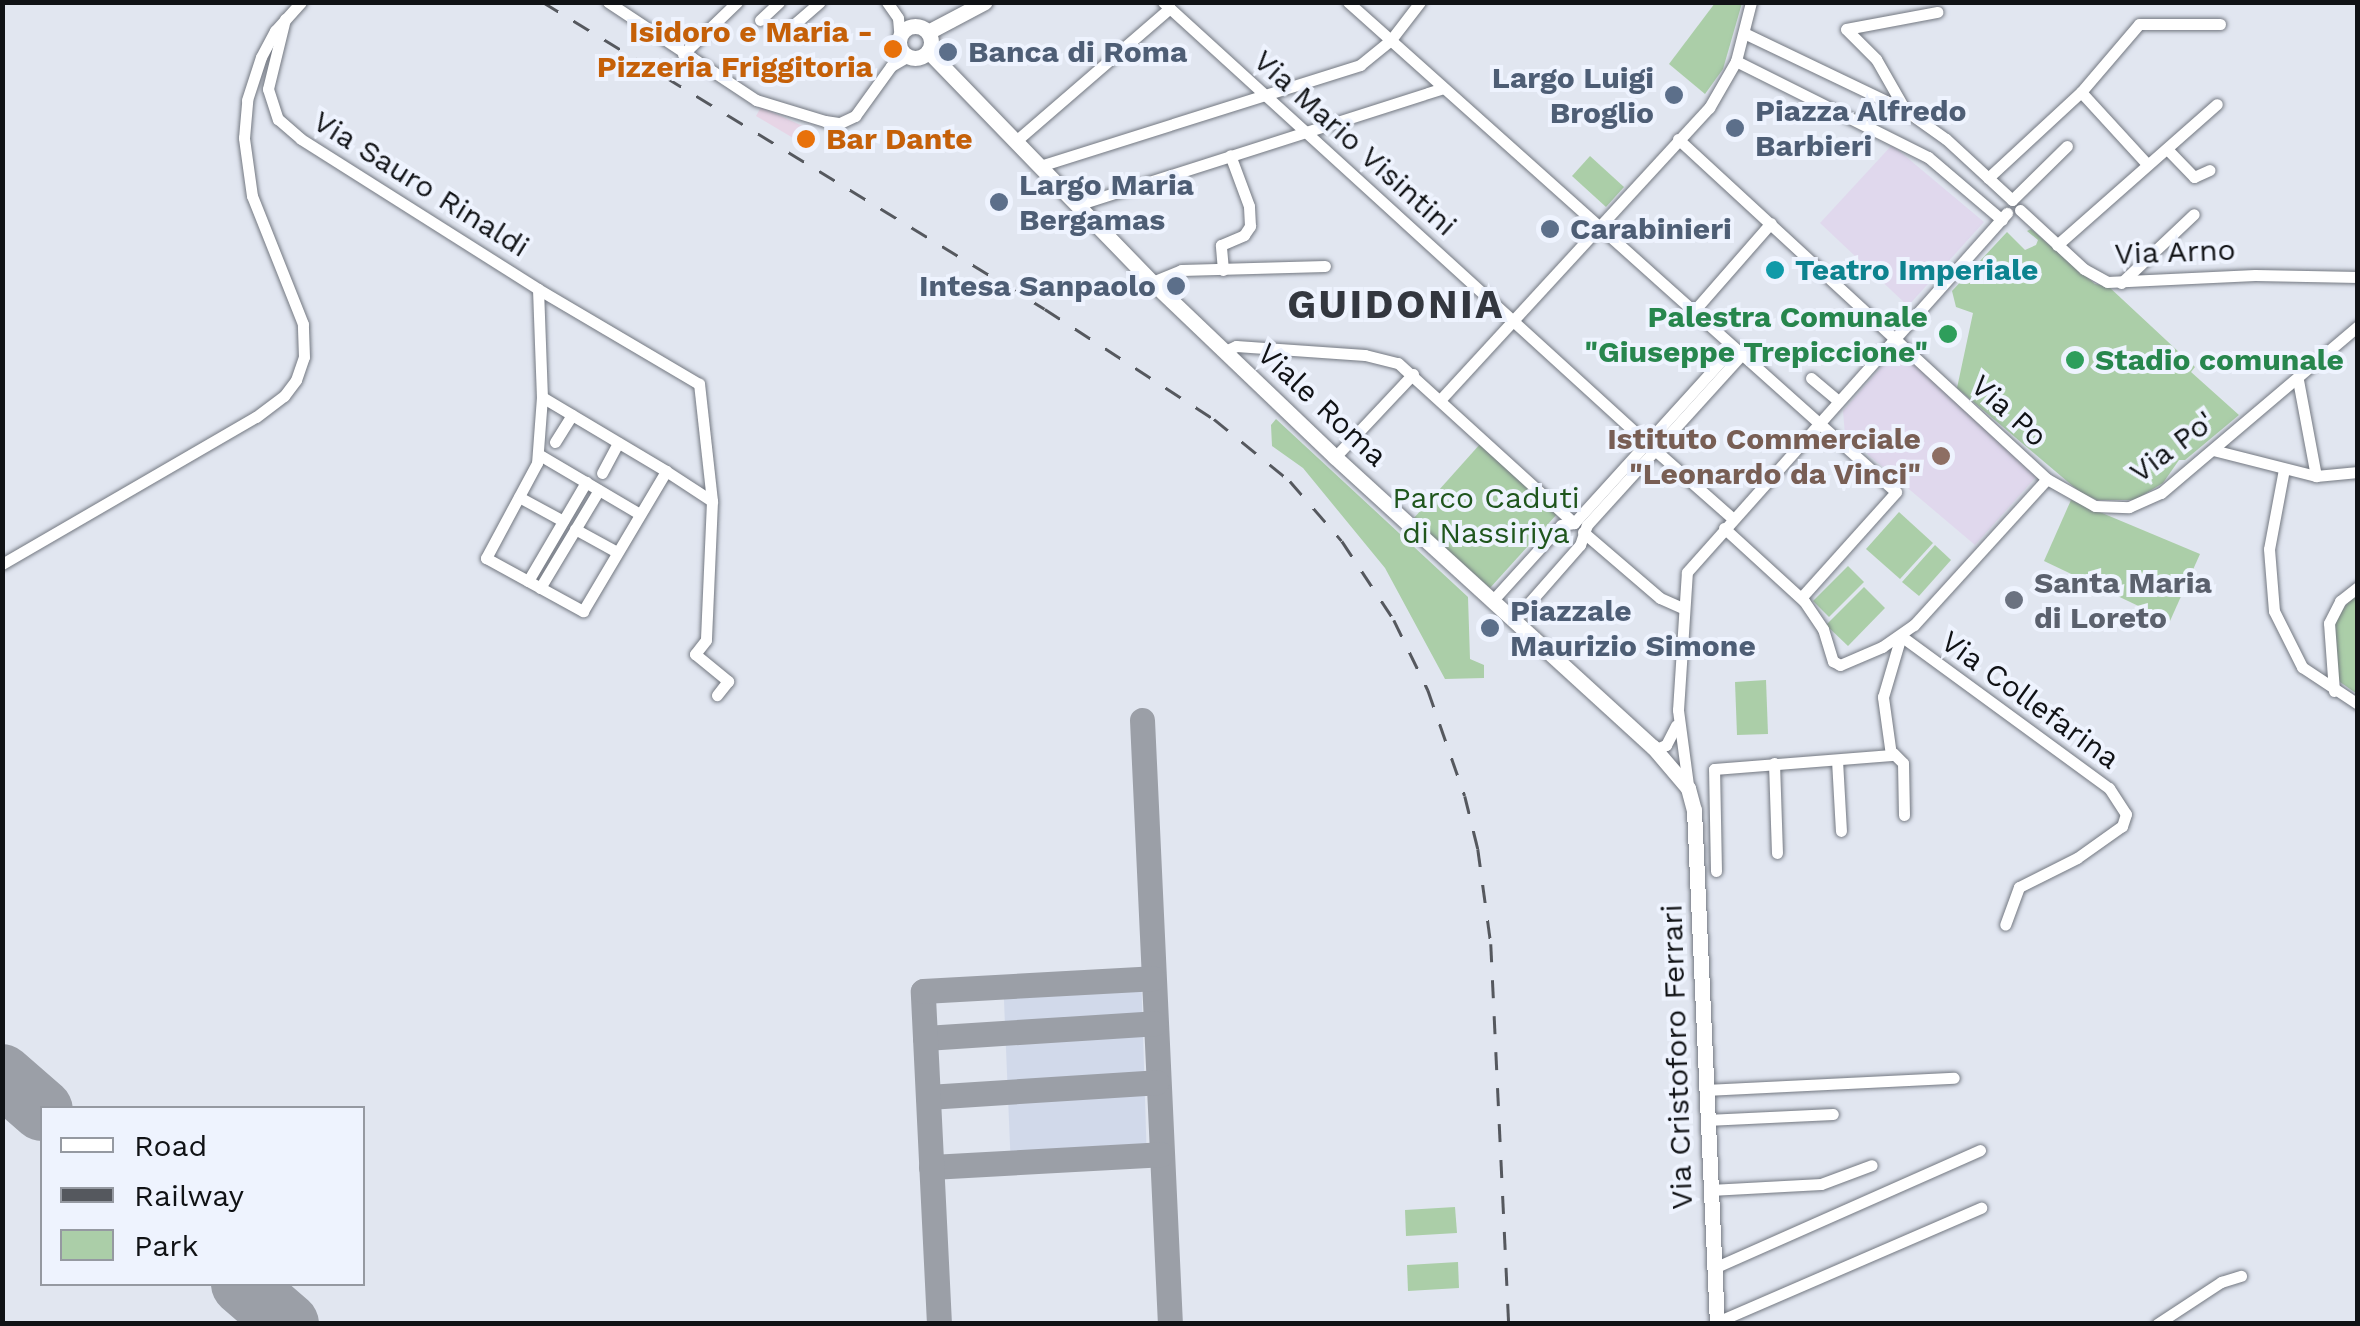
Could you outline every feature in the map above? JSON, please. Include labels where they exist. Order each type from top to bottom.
[{"type":"main road","points":[[928,32],[928,50],[921,56],[900,50],[912,26],[928,32],[978,4]]},
{"type":"main road","name":"Viale Roma","points":[[928,50],[1152,282],[1335,458],[1656,750],[1688,788]]},
{"type":"main road","name":"Via Cristoforo Ferrari","points":[[1688,788],[1694,805],[1716,1323]]},
{"type":"street","points":[[2,564],[256,417],[294,383],[304,357],[303,324],[252,196],[244,138],[252,80],[267,44],[301,2]]},
{"type":"street","points":[[608,2],[769,106],[840,123],[855,116],[900,50],[898,18],[886,2]]},
{"type":"street","points":[[683,54],[736,2]]},
{"type":"street","points":[[760,20],[779,2]]},
{"type":"street","points":[[791,26],[820,2]]},
{"type":"street","points":[[1348,2],[1896,492],[1801,598]]},
{"type":"street","points":[[1040,166],[1261,92],[1360,65],[1390,41],[1420,2]]},
{"type":"street","points":[[1440,399],[1713,103],[1736,61],[1751,2]]},
{"type":"street","points":[[1016,140],[1166,6]]},
{"type":"street","name":"Via Mario Visintini","points":[[1166,6],[1651,446],[1801,598],[1823,629],[1833,661],[1840,665],[1901,636]]},
{"type":"street","points":[[1905,110],[1876,58],[1846,30],[1937,12]]},
{"type":"street","name":"Via Sauro Rinaldi","points":[[284,20],[268,89],[278,120],[301,140],[538,290],[699,384],[712,502]]},
{"type":"street","points":[[1988,178],[2080,92],[2142,23],[2220,24]]},
{"type":"street","points":[[1744,33],[1905,110],[1946,139],[1988,178],[2010,211]]},
{"type":"street","points":[[1736,61],[1928,157],[2010,211]]},
{"type":"street","points":[[1076,205],[1443,88]]},
{"type":"street","points":[[2080,92],[2147,164]]},
{"type":"street","points":[[2057,245],[2217,104]]},
{"type":"street","name":"Via Po","points":[[1678,139],[2046,479]]},
{"type":"street","points":[[1688,788],[1678,721],[1687,572],[2068,146]]},
{"type":"street","points":[[2167,149],[2194,177],[2210,170]]},
{"type":"street","points":[[1223,270],[1221,245],[1244,235],[1250,226],[1249,206],[1230,155]]},
{"type":"street","name":"Via Arno","points":[[2010,211],[2093,276],[2120,283],[2239,275],[2358,278]]},
{"type":"street","points":[[2120,283],[2194,214]]},
{"type":"street","points":[[1693,312],[1772,223]]},
{"type":"street","points":[[1152,282],[1180,270],[1325,266]]},
{"type":"street","points":[[538,290],[542,396],[538,454],[486,558],[583,611],[666,471]]},
{"type":"street","name":"Via Po'","points":[[2046,479],[2086,503],[2129,507],[2161,493],[2358,326]]},
{"type":"street","points":[[1225,351],[1236,346],[1366,355],[1394,362],[1413,374],[1660,598],[1682,608]]},
{"type":"street","points":[[1514,620],[1580,545],[1579,527],[1737,349]]},
{"type":"street","points":[[1335,458],[1413,374]]},
{"type":"street","points":[[1812,378],[1837,400]]},
{"type":"street","points":[[2298,380],[2316,476]]},
{"type":"street","points":[[542,396],[712,502],[706,640],[694,654],[728,681],[718,694]]},
{"type":"street","points":[[555,442],[572,415]]},
{"type":"street","points":[[602,473],[618,442]]},
{"type":"street","points":[[2213,450],[2316,476],[2358,472]]},
{"type":"street","points":[[538,454],[640,514]]},
{"type":"street","points":[[2284,469],[2270,536],[2272,601],[2296,659],[2334,691],[2358,704]]},
{"type":"street","points":[[1904,815],[1902,764],[1893,753],[1883,697],[1901,636],[2046,479]]},
{"type":"street","points":[[534,584],[586,482]]},
{"type":"street","points":[[534,584],[599,490]]},
{"type":"street","points":[[519,497],[563,521]]},
{"type":"street","points":[[1493,600],[1561,525],[1579,527]]},
{"type":"street","points":[[575,529],[618,552]]},
{"type":"street","points":[[2334,691],[2329,623],[2340,601],[2358,587]]},
{"type":"street","name":"Via Collefarina","points":[[1901,636],[2111,790],[2126,814],[2120,828],[2077,858],[2018,887],[2006,925]]},
{"type":"street","points":[[1656,750],[1670,740],[1678,721]]},
{"type":"street","points":[[1716,871],[1712,772],[1724,766],[1884,758],[1893,753]]},
{"type":"street","points":[[1837,760],[1841,830]]},
{"type":"street","points":[[1774,763],[1777,853]]},
{"type":"street","points":[[1705,1090],[1954,1078]]},
{"type":"street","points":[[1706,1120],[1833,1114]]},
{"type":"street","points":[[1714,1268],[1980,1150]]},
{"type":"street","points":[[1710,1190],[1822,1184],[1872,1165]]},
{"type":"street","points":[[1716,1323],[1981,1208]]},
{"type":"street","points":[[2157,1324],[2218,1284],[2241,1276]]},
{"type":"shaded area","points":[[761,107],[818,133],[810,148],[756,116]]},
{"type":"shaded area","points":[[1892,145],[1984,222],[1908,306],[1820,223]]},
{"type":"shaded area","name":"Istituto Commerciale \"Leonardo da Vinci\"","points":[[1897,349],[2036,477],[1975,545],[1845,435],[1843,411]]},
{"type":"shaded area","points":[[1141,970],[1147,1163],[1011,1169],[1003,977]]},
{"type":"green space","points":[[1715,3],[1742,3],[1723,69],[1705,94],[1669,64]]},
{"type":"green space","points":[[1590,156],[1624,187],[1606,207],[1572,176]]},
{"type":"green space","name":"Stadio comunale","points":[[2031,229],[2095,284],[2108,286],[2195,367],[2191,372],[2239,415],[2185,460],[2179,460],[2163,483],[2135,500],[2097,500],[2081,493],[1957,388],[1973,313],[1956,307],[1952,291],[2007,232],[2025,250],[2036,245],[2038,240],[2027,231]]},
{"type":"green space","points":[[1276,419],[1468,597],[1470,659],[1484,665],[1484,678],[1445,679],[1385,568],[1303,468],[1272,446],[1271,425]]},
{"type":"green space","name":"Parco Caduti di Nassiriya","points":[[1481,443],[1558,513],[1490,588],[1413,519]]},
{"type":"green space","points":[[2071,500],[2200,554],[2170,621],[2044,561]]},
{"type":"green space","points":[[1899,512],[1933,543],[1900,579],[1866,549]]},
{"type":"green space","points":[[1935,545],[1951,560],[1919,596],[1902,582]]},
{"type":"green space","points":[[1848,566],[1864,582],[1829,617],[1813,601]]},
{"type":"green space","points":[[1864,587],[1885,608],[1848,646],[1826,625]]},
{"type":"green space","points":[[2357,591],[2357,694],[2340,682],[2336,673],[2334,621]]},
{"type":"green space","points":[[1766,680],[1768,734],[1737,735],[1735,682]]},
{"type":"green space","points":[[1455,1207],[1457,1233],[1406,1236],[1405,1210]]},
{"type":"green space","points":[[1458,1262],[1459,1288],[1408,1291],[1407,1265]]},
{"type":"taxiway","points":[[1142,720],[1170,1324]]},
{"type":"taxiway","points":[[939,1324],[923,991],[1153,978]]},
{"type":"taxiway","points":[[925,1038],[1155,1023]]},
{"type":"taxiway","points":[[928,1097],[1157,1082]]},
{"type":"taxiway","points":[[931,1167],[1161,1154]]},
{"type":"runway","points":[[2,1075],[40,1108]]},
{"type":"runway","points":[[244,1286],[288,1324]]},
{"type":"railway","points":[[543,2],[1045,309],[1214,419],[1290,481],[1342,541],[1394,620],[1428,690],[1465,796],[1478,849],[1491,944],[1509,1324]]},
{"type":"place","name":"Isidoro e Maria - Pizzeria Friggitoria","points":[[893,49]]},
{"type":"place","name":"Banca di Roma","points":[[948,52]]},
{"type":"place","name":"Largo Luigi Broglio","points":[[1674,95]]},
{"type":"place","name":"Piazza Alfredo Barbieri","points":[[1735,128]]},
{"type":"place","name":"Bar Dante","points":[[806,139]]},
{"type":"place","name":"Largo Maria Bergamas","points":[[999,202]]},
{"type":"place","name":"Carabinieri","points":[[1550,229]]},
{"type":"place","name":"Teatro Imperiale","points":[[1775,270]]},
{"type":"place","name":"Intesa Sanpaolo","points":[[1176,286]]},
{"type":"place","name":"Palestra Comunale \"Giuseppe Trepiccione\"","points":[[1948,334]]},
{"type":"place","name":"Stadio comunale","points":[[2075,360]]},
{"type":"place","name":"Istituto Commerciale \"Leonardo da Vinci\"","points":[[1941,456]]},
{"type":"place","name":"Santa Maria di Loreto","points":[[2014,600]]},
{"type":"place","name":"Piazzale Maurizio Simone","points":[[1490,628]]},
{"type":"district","name":"GUIDONIA","points":[[1396,305]]}]
